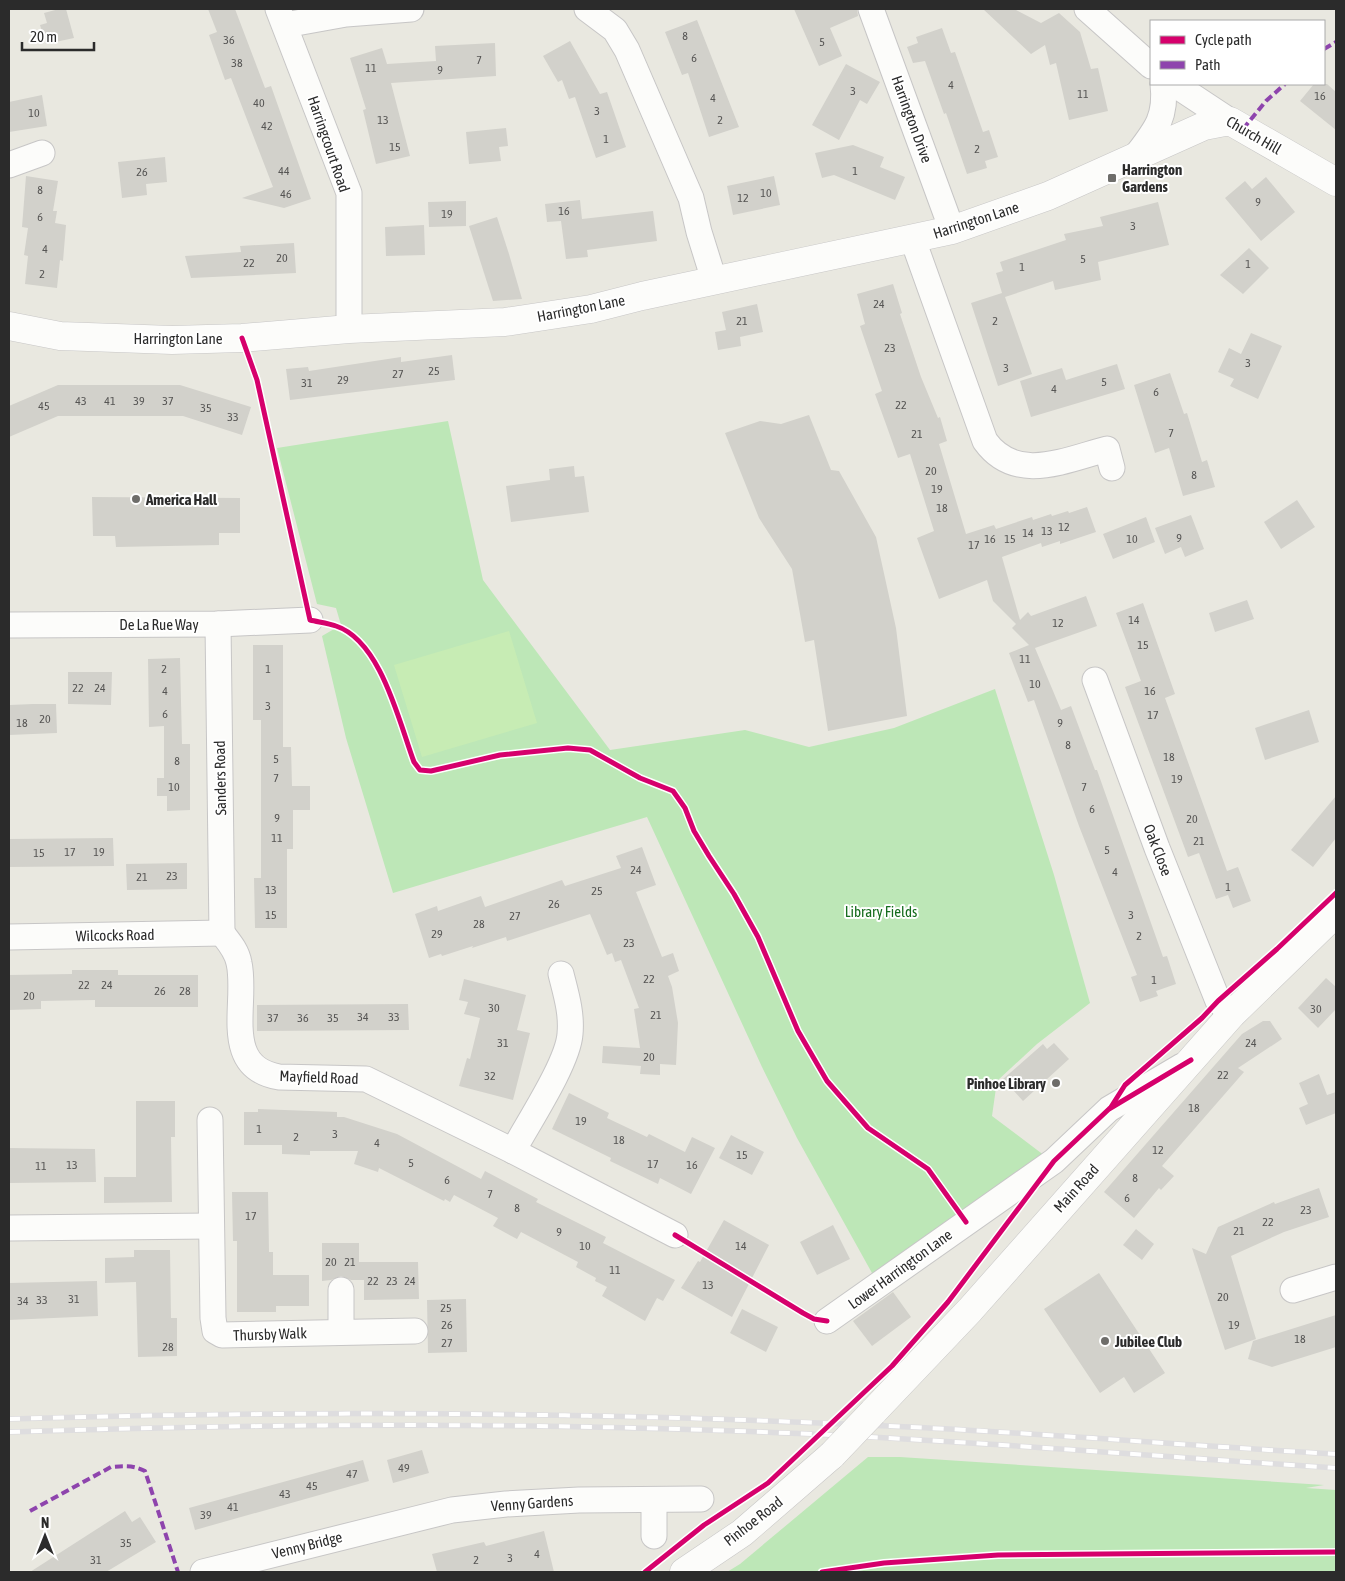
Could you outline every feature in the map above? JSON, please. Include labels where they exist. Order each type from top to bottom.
[{"type":"street","name":"Harringcourt Road","points":[[349,329],[348,193],[282,17],[411,9]]},
{"type":"street","points":[[587,9],[615,30],[627,50],[692,198],[699,232],[714,280]]},
{"type":"street","name":"Harrington Drive","points":[[871,9],[952,230]]},
{"type":"street","points":[[1087,9],[1150,65]]},
{"type":"street","name":"Harrington Lane","points":[[1134,157],[1154,132],[1163,115],[1165,98],[1163,85]]},
{"type":"street","name":"Church Hill","points":[[1176,85],[1230,121],[1336,182]]},
{"type":"street","name":"Harrington Lane","points":[[9,326],[60,336],[172,340],[242,338],[349,329],[505,322],[591,309],[714,280],[913,240],[952,230],[1048,196],[1204,126],[1230,121]]},
{"type":"street","points":[[9,165],[42,153]]},
{"type":"street","points":[[913,240],[985,441],[989,446],[1005,459],[1026,467],[1046,465],[1107,449],[1112,468]]},
{"type":"street","name":"De La Rue Way","points":[[9,625],[218,624],[310,620]]},
{"type":"street","name":"Sanders Road","points":[[218,624],[222,933]]},
{"type":"street","name":"Oak Close","points":[[1095,680],[1157,848],[1218,1001],[1232,1014]]},
{"type":"street","name":"Main Road","points":[[826,1461],[970,1310],[1232,1014],[1336,913]]},
{"type":"street","name":"Wilcocks Road","points":[[9,937],[222,933]]},
{"type":"street","name":"Mayfield Road","points":[[222,933],[231,945],[239,962],[241,1041],[246,1056],[255,1068],[269,1075],[279,1076],[366,1079],[513,1151],[675,1235]]},
{"type":"street","points":[[513,1151],[562,1061],[570,1037],[569,1006],[561,974]]},
{"type":"street","name":"Lower Harrington Lane","points":[[827,1320],[1054,1161],[1109,1109],[1191,1060]]},
{"type":"street","name":"Thursby Walk","points":[[210,1120],[213,1318],[216,1331],[222,1336],[415,1331]]},
{"type":"street","points":[[9,1228],[211,1226]]},
{"type":"street","points":[[1293,1290],[1336,1277]]},
{"type":"street","points":[[341,1290],[341,1332]]},
{"type":"street","name":"Pinhoe Road","points":[[684,1572],[742,1533],[826,1461]]},
{"type":"street","name":"Venny Gardens","points":[[411,1519],[452,1510],[506,1504],[579,1500],[702,1499]]},
{"type":"street","points":[[654,1500],[654,1536]]},
{"type":"street","name":"Venny Bridge","points":[[203,1572],[411,1519]]},
{"type":"green space","name":"Library Fields","points":[[448,421],[483,580],[610,750],[745,730],[809,747],[894,728],[995,689],[1054,875],[1090,1003],[1037,1044],[997,1081],[992,1116],[1049,1159],[877,1282],[797,1138],[762,1067],[647,817],[393,893],[346,738],[322,636],[341,625],[336,608],[317,604],[277,448]]},
{"type":"green space","points":[[509,631],[537,723],[422,757],[394,665]]},
{"type":"green space","points":[[868,1457],[900,1457],[1324,1485],[1306,1488],[1336,1490],[1336,1572],[727,1572],[740,1564]]},
{"type":"building","points":[[66,9],[74,38],[46,44],[40,25],[47,23],[44,13]]},
{"type":"building","points":[[208,9],[235,9],[265,88],[271,86],[311,199],[284,208],[242,198],[273,187],[231,78],[225,80],[209,35],[217,32]]},
{"type":"building","points":[[794,9],[857,9],[858,16],[830,28],[842,56],[819,66]]},
{"type":"building","points":[[983,9],[1014,9],[1041,23],[1059,13],[1080,32],[1091,69],[1098,68],[1108,111],[1069,120],[1056,63],[1050,65],[1045,45],[1031,54]]},
{"type":"building","points":[[697,20],[739,127],[709,137],[688,73],[682,75],[665,32]]},
{"type":"building","points":[[942,28],[951,53],[955,52],[983,132],[989,130],[998,157],[985,161],[987,168],[967,174],[946,113],[944,114],[925,61],[913,63],[907,47],[918,43],[916,37]]},
{"type":"building","points":[[570,41],[600,94],[607,92],[626,147],[596,158],[575,97],[569,99],[562,80],[558,82],[543,56]]},
{"type":"building","points":[[495,43],[496,76],[391,83],[410,156],[376,164],[363,110],[366,109],[350,58],[382,48],[387,64],[436,61],[435,46]]},
{"type":"building","points":[[846,64],[880,82],[867,104],[860,100],[839,140],[812,125]]},
{"type":"building","points":[[1327,84],[1336,92],[1336,130],[1300,101],[1313,85]]},
{"type":"building","points":[[42,95],[47,126],[9,132],[9,102]]},
{"type":"building","points":[[506,128],[508,146],[499,147],[501,161],[469,164],[466,132]]},
{"type":"building","points":[[853,145],[884,157],[880,167],[905,177],[895,200],[834,175],[822,178],[815,153]]},
{"type":"building","points":[[165,157],[167,182],[146,184],[147,195],[122,198],[118,162]]},
{"type":"building","points":[[26,176],[58,181],[53,211],[57,211],[55,223],[66,225],[63,261],[60,260],[57,288],[25,284],[28,256],[24,255],[28,228],[22,227]]},
{"type":"building","points":[[774,176],[780,205],[733,215],[727,186]]},
{"type":"building","points":[[1266,177],[1295,212],[1261,241],[1225,198],[1245,181],[1252,189]]},
{"type":"building","points":[[580,200],[582,219],[653,211],[657,241],[587,250],[588,257],[566,259],[561,221],[547,222],[545,204]]},
{"type":"building","points":[[466,201],[466,226],[429,227],[428,202]]},
{"type":"building","points":[[1158,202],[1169,245],[1098,262],[1101,280],[1055,290],[1053,281],[1005,297],[1032,374],[998,386],[971,303],[1002,293],[996,273],[1003,271],[1000,262],[1066,240],[1064,234],[1103,226],[1100,217]]},
{"type":"building","points":[[497,217],[522,299],[493,301],[469,226]]},
{"type":"building","points":[[424,225],[425,255],[386,256],[385,227]]},
{"type":"building","points":[[294,243],[296,273],[191,278],[185,256],[241,252],[240,246]]},
{"type":"building","points":[[1249,248],[1269,268],[1243,294],[1220,275]]},
{"type":"building","points":[[893,284],[902,313],[900,314],[921,377],[938,418],[940,417],[947,441],[939,444],[966,534],[994,525],[996,529],[1032,517],[1033,520],[1051,514],[1052,516],[1068,511],[1069,513],[1087,507],[1096,532],[1060,544],[1060,541],[1042,547],[1041,543],[1002,557],[1020,620],[1028,612],[1031,616],[1086,596],[1097,626],[1035,648],[1061,710],[1071,706],[1095,770],[1097,770],[1163,957],[1167,956],[1176,984],[1156,991],[1158,996],[1140,1002],[1131,977],[1137,975],[1079,826],[1034,700],[1028,702],[1009,653],[1029,645],[1012,628],[1016,624],[993,601],[987,580],[939,599],[917,538],[934,531],[910,454],[898,458],[875,394],[882,391],[860,326],[865,324],[857,294]]},
{"type":"building","points":[[757,304],[763,332],[740,337],[741,346],[718,350],[715,332],[726,330],[722,312]]},
{"type":"building","points":[[1251,333],[1282,346],[1258,399],[1230,386],[1234,379],[1218,372],[1229,348],[1241,354]]},
{"type":"building","points":[[452,355],[455,380],[290,400],[286,369],[308,367],[309,371],[401,357],[401,362]]},
{"type":"building","points":[[1117,364],[1125,389],[1031,417],[1020,381],[1062,368],[1066,380]]},
{"type":"building","points":[[1170,373],[1184,414],[1187,413],[1202,462],[1207,460],[1215,487],[1183,496],[1169,448],[1155,453],[1134,385]]},
{"type":"building","points":[[58,385],[180,385],[251,407],[242,435],[183,416],[58,416],[9,437],[9,406]]},
{"type":"building","points":[[809,415],[831,470],[839,471],[876,537],[896,628],[907,716],[828,731],[814,640],[805,642],[792,569],[759,518],[725,433],[760,421],[781,424]]},
{"type":"building","points":[[574,466],[575,477],[584,476],[589,512],[511,522],[506,486],[550,480],[549,469]]},
{"type":"building","points":[[92,497],[240,498],[240,533],[219,533],[219,545],[116,547],[115,536],[93,536]]},
{"type":"building","points":[[1297,500],[1315,527],[1281,549],[1264,522]]},
{"type":"building","points":[[1191,515],[1204,549],[1185,557],[1181,547],[1165,554],[1155,528]]},
{"type":"building","points":[[1146,517],[1155,542],[1113,559],[1103,534]]},
{"type":"building","points":[[1247,600],[1254,619],[1215,632],[1209,613]]},
{"type":"building","points":[[1143,603],[1175,694],[1165,698],[1227,871],[1238,867],[1251,901],[1233,908],[1228,895],[1216,899],[1199,853],[1188,857],[1125,687],[1141,681],[1116,613]]},
{"type":"building","points":[[253,645],[283,645],[283,747],[291,747],[292,786],[310,786],[310,810],[293,810],[293,849],[287,849],[287,928],[255,928],[254,878],[261,878],[261,720],[253,720]]},
{"type":"building","points":[[180,658],[182,744],[190,744],[190,810],[167,811],[167,796],[157,796],[157,778],[164,778],[164,726],[149,727],[148,659]]},
{"type":"building","points":[[68,672],[112,672],[111,705],[68,704]]},
{"type":"building","points":[[56,704],[57,733],[9,735],[10,705]]},
{"type":"building","points":[[1309,710],[1319,742],[1265,760],[1255,728]]},
{"type":"building","points":[[1336,796],[1336,838],[1313,867],[1291,850]]},
{"type":"building","points":[[113,838],[114,866],[9,867],[9,839]]},
{"type":"building","points":[[642,847],[656,885],[636,892],[662,957],[673,953],[679,971],[668,976],[672,987],[678,1023],[676,1065],[660,1064],[660,1075],[640,1074],[641,1066],[602,1063],[603,1046],[640,1048],[634,1009],[639,1008],[621,960],[615,962],[612,953],[607,955],[590,914],[507,941],[506,937],[472,948],[473,946],[429,958],[415,914],[437,906],[438,911],[481,896],[485,907],[562,880],[565,886],[621,868],[616,856]]},
{"type":"building","points":[[187,863],[187,889],[127,890],[126,864]]},
{"type":"building","points":[[72,970],[118,970],[118,975],[198,975],[198,1007],[95,1007],[95,1000],[41,1001],[41,1009],[9,1010],[9,975],[72,974]]},
{"type":"building","points":[[1326,978],[1336,987],[1336,1009],[1318,1028],[1298,1008]]},
{"type":"building","points":[[464,979],[526,995],[517,1030],[530,1033],[513,1100],[459,1086],[467,1058],[470,1059],[480,1018],[464,1014],[468,1002],[459,1000]]},
{"type":"building","points":[[408,1004],[409,1030],[257,1031],[257,1005]]},
{"type":"building","points":[[1263,1021],[1270,1021],[1282,1039],[1238,1068],[1244,1072],[1162,1166],[1174,1176],[1161,1190],[1159,1188],[1134,1218],[1104,1192],[1242,1034]]},
{"type":"building","points":[[1054,1043],[1069,1059],[1023,1101],[1003,1079],[1043,1044],[1047,1049]]},
{"type":"building","points":[[1319,1074],[1327,1095],[1336,1092],[1336,1113],[1306,1125],[1299,1108],[1308,1104],[1299,1083]]},
{"type":"building","points":[[569,1093],[609,1113],[607,1118],[647,1137],[649,1134],[685,1152],[692,1137],[715,1148],[691,1194],[660,1178],[658,1184],[610,1161],[611,1158],[552,1129]]},
{"type":"building","points":[[136,1101],[175,1101],[175,1137],[171,1137],[172,1202],[104,1203],[104,1177],[136,1177]]},
{"type":"building","points":[[258,1109],[337,1112],[337,1117],[344,1117],[397,1134],[481,1179],[485,1171],[538,1199],[536,1202],[606,1237],[603,1243],[675,1280],[663,1301],[657,1298],[645,1321],[602,1296],[607,1287],[595,1281],[596,1278],[576,1267],[578,1262],[521,1232],[517,1239],[493,1226],[498,1218],[454,1195],[450,1202],[445,1199],[444,1201],[379,1168],[378,1172],[354,1164],[358,1151],[310,1151],[310,1155],[282,1154],[282,1145],[244,1145],[244,1112],[258,1112]]},
{"type":"building","points":[[731,1135],[764,1152],[752,1175],[719,1158]]},
{"type":"building","points":[[9,1148],[95,1149],[96,1182],[9,1183]]},
{"type":"building","points":[[1319,1188],[1329,1217],[1284,1232],[1231,1256],[1256,1339],[1225,1350],[1192,1248],[1206,1254],[1218,1227],[1274,1202],[1275,1204]]},
{"type":"building","points":[[232,1192],[268,1192],[269,1252],[273,1252],[273,1275],[309,1275],[309,1306],[276,1306],[276,1312],[237,1312],[237,1241],[233,1241]]},
{"type":"building","points":[[724,1220],[769,1245],[732,1317],[681,1288],[698,1261],[700,1262]]},
{"type":"building","points":[[833,1225],[850,1259],[817,1275],[800,1242]]},
{"type":"building","points":[[1136,1229],[1154,1244],[1142,1260],[1123,1245]]},
{"type":"building","points":[[322,1243],[359,1243],[359,1262],[418,1262],[419,1299],[364,1300],[364,1280],[351,1280],[341,1276],[322,1281]]},
{"type":"building","points":[[134,1250],[170,1250],[171,1318],[177,1318],[177,1356],[138,1357],[136,1282],[105,1283],[105,1258],[134,1257]]},
{"type":"building","name":"Jubilee Club","points":[[1099,1273],[1165,1373],[1134,1393],[1124,1377],[1100,1393],[1044,1309]]},
{"type":"building","points":[[97,1281],[98,1316],[9,1320],[9,1283]]},
{"type":"building","points":[[893,1292],[911,1317],[872,1346],[853,1321]]},
{"type":"building","points":[[466,1299],[467,1352],[428,1353],[427,1300]]},
{"type":"building","points":[[742,1309],[778,1327],[766,1352],[730,1333]]},
{"type":"building","points":[[1336,1315],[1336,1347],[1272,1367],[1248,1359],[1253,1341]]},
{"type":"building","points":[[422,1450],[429,1473],[393,1483],[387,1460]]},
{"type":"building","points":[[363,1460],[369,1481],[195,1530],[189,1508]]},
{"type":"building","points":[[125,1511],[132,1522],[140,1517],[156,1542],[106,1572],[30,1572]]},
{"type":"building","points":[[544,1531],[554,1572],[437,1572],[432,1554],[484,1542],[486,1546]]},
{"type":"railway","points":[[9,1419],[234,1414],[460,1414],[685,1418],[963,1430],[1336,1454]]},
{"type":"railway","points":[[9,1432],[372,1425],[645,1428],[886,1438],[1336,1468]]},
{"type":"marked path","points":[[1325,48],[1336,42]]},
{"type":"marked path","points":[[1243,129],[1266,101],[1284,85]]},
{"type":"marked path","points":[[30,1511],[111,1467],[128,1466],[141,1469],[145,1471],[178,1572]]},
{"type":"cycle path","points":[[242,338],[257,380],[310,620],[336,626],[352,635],[365,648],[386,685],[395,705],[414,762],[420,770],[431,771],[500,755],[568,748],[590,750],[640,778],[673,791],[685,808],[694,831],[734,894],[758,937],[798,1031],[827,1081],[868,1128],[928,1169],[966,1222]]},
{"type":"cycle path","points":[[1111,1107],[1125,1085],[1202,1018],[1218,1001],[1336,893]]},
{"type":"cycle path","points":[[645,1572],[704,1525],[768,1483],[892,1366],[948,1302],[1054,1161],[1109,1109],[1191,1060]]},
{"type":"cycle path","points":[[675,1235],[803,1313],[814,1319],[827,1321]]},
{"type":"cycle path","points":[[822,1572],[884,1563],[998,1555],[1336,1552]]},
{"type":"place","name":"Harrington Gardens","points":[[1112,178]]},
{"type":"place","name":"America Hall","points":[[136,499]]},
{"type":"place","name":"Pinhoe Library","points":[[1056,1083]]},
{"type":"place","name":"Jubilee Club","points":[[1105,1341]]}]
